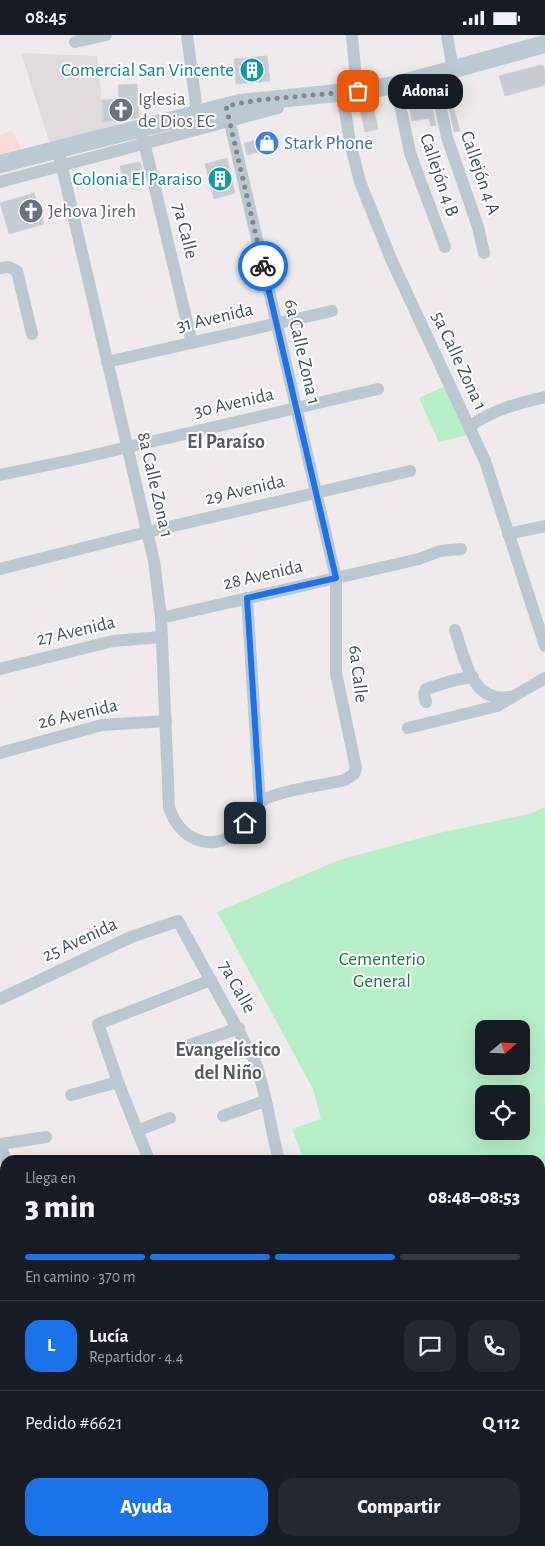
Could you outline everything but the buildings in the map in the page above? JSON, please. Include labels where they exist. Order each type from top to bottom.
[{"type":"street","points":[[75,43],[106,35]]},
{"type":"street","points":[[187,35],[197,113]]},
{"type":"street","name":"5a Calle Zona 1","points":[[352,35],[350,92],[354,162],[370,207],[405,291],[492,478],[545,647]]},
{"type":"street","points":[[448,35],[453,71]]},
{"type":"street","points":[[143,137],[197,113],[228,114],[258,100],[350,92],[396,85],[544,46]]},
{"type":"street","name":"Callejón 4 A","points":[[434,76],[447,137],[478,227],[484,253]]},
{"type":"street","name":"Callejón 4 B","points":[[396,85],[410,153],[445,247]]},
{"type":"street","points":[[0,182],[60,159],[228,114],[278,108]]},
{"type":"street","name":"6a Calle Zona 1","points":[[228,114],[336,578]]},
{"type":"street","name":"7a Calle","points":[[143,137],[192,343]]},
{"type":"street","points":[[0,164],[60,159]]},
{"type":"street","name":"8a Calle Zona 1","points":[[60,159],[154,561],[161,618],[169,807],[172,817],[182,832],[198,840],[209,841],[227,838],[239,830],[260,803]]},
{"type":"street","points":[[0,268],[9,267],[17,271],[32,335]]},
{"type":"street","name":"31 Avenida","points":[[107,363],[332,311]]},
{"type":"street","name":"30 Avenida","points":[[0,475],[378,389]]},
{"type":"street","points":[[469,427],[501,409],[528,399],[545,397]]},
{"type":"street","name":"29 Avenida","points":[[147,532],[410,471]]},
{"type":"street","points":[[508,534],[545,526]]},
{"type":"street","points":[[0,569],[147,532]]},
{"type":"street","name":"28 Avenida","points":[[161,618],[419,559],[440,551],[461,549]]},
{"type":"street","name":"6a Calle","points":[[260,803],[283,793],[345,780],[354,773],[355,765],[334,660],[336,578]]},
{"type":"street","points":[[247,598],[260,803]]},
{"type":"street","points":[[455,630],[473,677],[481,691],[487,696],[509,697]]},
{"type":"street","name":"27 Avenida","points":[[0,669],[112,641],[162,637]]},
{"type":"street","points":[[426,702],[424,694],[426,689],[455,680],[473,677]]},
{"type":"street","points":[[408,728],[497,706],[509,697],[545,678]]},
{"type":"street","name":"26 Avenida","points":[[0,753],[102,725],[166,721]]},
{"type":"street","name":"7a Calle","points":[[178,921],[239,1028],[260,1076],[278,1155]]},
{"type":"street","name":"25 Avenida","points":[[0,999],[131,937],[178,921]]},
{"type":"street","points":[[147,1155],[118,1082],[98,1024],[212,980]]},
{"type":"street","points":[[181,1048],[239,1028]]},
{"type":"street","points":[[71,1095],[118,1082]]},
{"type":"street","points":[[223,1116],[265,1101]]},
{"type":"street","points":[[137,1131],[170,1118]]},
{"type":"street","points":[[0,1144],[46,1137]]},
{"type":"shaded area","points":[[21,53],[97,56],[104,122],[117,121],[119,129],[50,144]]},
{"type":"shaded area","points":[[12,130],[23,153],[0,159],[0,135]]},
{"type":"green space","points":[[445,386],[467,435],[439,442],[419,398]]},
{"type":"green space","name":"Cementerio General","points":[[545,807],[545,1155],[302,1155],[292,1129],[321,1119],[313,1089],[217,912],[339,860],[439,833],[529,814]]},
{"type":"way so far","points":[[263,266],[226,106],[258,100],[358,91]]},
{"type":"place","name":"Comercial San Vincente","points":[[252,70]]},
{"type":"place","name":"Adonai","points":[[358,91]]},
{"type":"place","name":"Iglesia de Dios EC","points":[[121,110]]},
{"type":"place","name":"Stark Phone","points":[[267,143]]},
{"type":"place","name":"Colonia El Paraiso","points":[[220,179]]},
{"type":"place","name":"Jehova Jireh","points":[[31,211]]},
{"type":"district","name":"El Paraíso","points":[[226,442]]},
{"type":"district","name":"Evangelístico del Niño","points":[[228,1062]]},
{"type":"route","points":[[245,823],[260,803],[247,598],[336,578],[263,266]]}]
